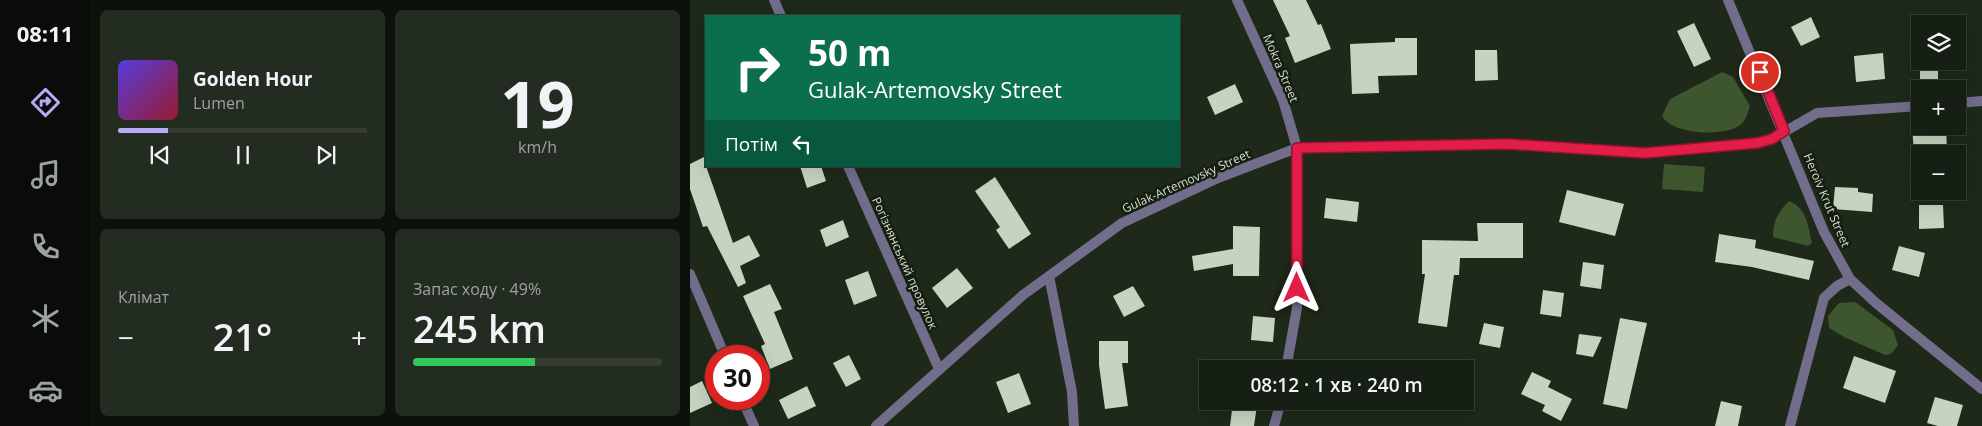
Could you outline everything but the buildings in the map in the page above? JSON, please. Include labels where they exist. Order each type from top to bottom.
[{"type":"street","points":[[774,0],[781,15]]},
{"type":"street","name":"Mokra Street","points":[[1237,0],[1283,100],[1297,148],[1297,308],[1288,360]]},
{"type":"street","name":"Heroiv Krut Street","points":[[1728,0],[1784,131],[1824,232],[1850,279],[1876,303],[1982,388]]},
{"type":"street","points":[[1966,103],[1982,102]]},
{"type":"street","name":"Gulak-Artemovsky Street","points":[[876,426],[1023,295],[1122,223],[1218,178],[1297,148],[1507,144],[1645,153],[1757,143],[1772,139],[1817,113],[1911,107]]},
{"type":"street","name":"Рогізнянський провулок","points":[[848,167],[939,369]]},
{"type":"street","points":[[690,274],[720,345]]},
{"type":"street","points":[[1049,276],[1072,392],[1074,426]]},
{"type":"street","points":[[1790,426],[1824,298],[1837,286],[1850,279]]},
{"type":"street","points":[[747,410],[754,426]]},
{"type":"street","points":[[1274,426],[1278,410]]},
{"type":"green space","points":[[1722,72],[1733,77],[1750,106],[1741,124],[1727,131],[1696,132],[1675,127],[1662,116],[1670,99]]},
{"type":"green space","points":[[1664,164],[1705,167],[1703,192],[1662,189]]},
{"type":"green space","points":[[1789,201],[1800,208],[1806,218],[1812,243],[1808,246],[1773,237],[1777,217]]},
{"type":"green space","points":[[1855,302],[1893,330],[1898,345],[1891,354],[1885,355],[1844,337],[1829,328],[1828,316],[1839,303]]},
{"type":"route","points":[[1297,288],[1297,148],[1507,144],[1645,153],[1757,143],[1772,139],[1784,131],[1760,72]]}]
